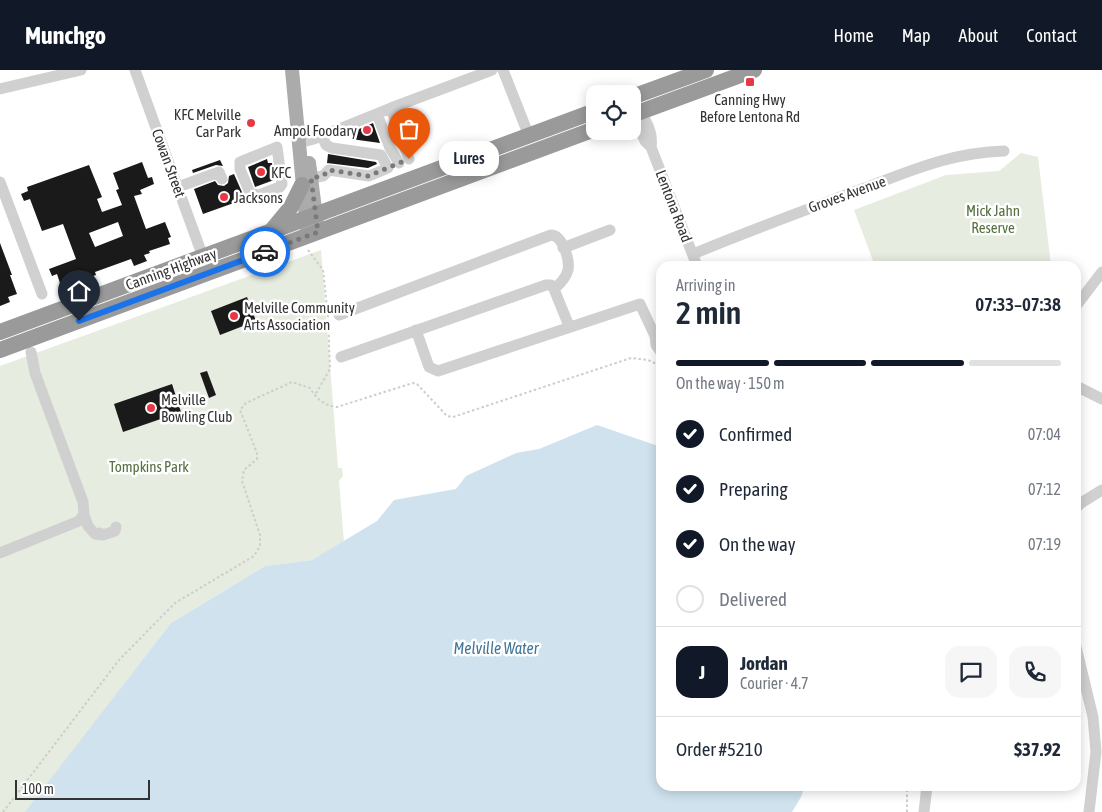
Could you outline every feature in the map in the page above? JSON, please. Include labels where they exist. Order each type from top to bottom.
[{"type":"highway","points":[[641,94],[706,70]]},
{"type":"highway","points":[[641,111],[754,70]]},
{"type":"highway","name":"Canning Highway","points":[[0,332],[586,114]]},
{"type":"highway","name":"Canning Highway","points":[[0,350],[30,346],[586,132]]},
{"type":"highway","points":[[270,232],[291,207],[307,182]]},
{"type":"highway","points":[[25,323],[30,346]]},
{"type":"main road","points":[[292,70],[311,216],[311,239]]},
{"type":"main road","points":[[299,70],[306,140],[307,182]]},
{"type":"street","points":[[0,89],[81,70]]},
{"type":"street","name":"Cowan Street","points":[[135,70],[203,257]]},
{"type":"street","points":[[306,140],[322,136],[492,70]]},
{"type":"street","points":[[503,70],[529,136]]},
{"type":"street","points":[[641,104],[650,91]]},
{"type":"street","points":[[391,108],[404,161]]},
{"type":"street","points":[[377,114],[390,148],[404,161],[416,178]]},
{"type":"street","name":"Lentona Road","points":[[641,132],[645,141],[652,147],[695,261]]},
{"type":"street","points":[[322,136],[326,145],[332,148],[381,155],[388,168]]},
{"type":"street","points":[[277,147],[282,184],[259,195],[250,193],[240,169],[240,162],[277,147]]},
{"type":"street","name":"Groves Avenue","points":[[693,254],[772,222],[934,162],[976,152],[1004,151]]},
{"type":"street","points":[[307,182],[323,176],[329,170],[368,176],[404,161]]},
{"type":"street","points":[[178,187],[219,172],[222,179]]},
{"type":"street","points":[[368,176],[374,193]]},
{"type":"street","points":[[0,182],[42,294]]},
{"type":"street","points":[[563,248],[610,230]]},
{"type":"street","points":[[339,315],[550,235],[556,235],[559,238],[568,260],[568,270],[563,280],[554,290]]},
{"type":"street","points":[[1081,299],[1102,272]]},
{"type":"street","points":[[342,357],[546,285],[551,286],[554,290],[569,326]]},
{"type":"street","points":[[416,330],[429,367],[438,371],[640,304],[655,336],[656,346]]},
{"type":"street","points":[[30,346],[35,372],[83,502],[84,515],[88,526],[95,534],[115,531],[116,527]]},
{"type":"street","points":[[1081,388],[1102,399]]},
{"type":"street","points":[[1081,502],[1102,490]]},
{"type":"street","points":[[0,553],[79,521],[84,515]]},
{"type":"street","points":[[1081,667],[1093,717],[1096,752],[1089,812]]},
{"type":"street","points":[[924,812],[926,791]]},
{"type":"path","points":[[311,239],[323,270],[328,316],[330,370],[315,395]]},
{"type":"path","points":[[3,812],[119,660],[175,603],[254,556],[260,546],[260,535],[242,481],[244,470],[257,459],[257,454],[240,410],[246,403],[292,382],[310,388],[328,406],[337,407],[412,383],[417,384],[447,416],[453,417],[631,358],[648,360],[656,364]]},
{"type":"path","points":[[907,791],[907,812]]},
{"type":"green space","name":"Mick Jahn Reserve","points":[[1021,153],[1038,157],[1051,261],[873,261],[854,210],[946,175],[999,171]]},
{"type":"green space","name":"Tompkins Park","points":[[321,250],[338,468],[342,468],[343,476],[339,481],[344,542],[312,560],[265,566],[171,623],[28,810],[25,812],[0,812],[0,366]]},
{"type":"water","name":"Melville Water","points":[[597,425],[656,445],[656,791],[803,791],[792,812],[25,812],[171,623],[265,566],[312,560],[377,521],[394,500],[456,489],[466,476],[516,453],[539,449]]},
{"type":"building","name":"Ampol Foodary","points":[[373,123],[380,143],[351,139],[352,132]]},
{"type":"building","points":[[328,154],[376,162],[377,164],[368,168],[327,163]]},
{"type":"building","name":"KFC","points":[[267,159],[268,163],[272,163],[274,180],[255,187],[248,167]]},
{"type":"building","points":[[220,160],[223,166],[216,165],[193,173],[192,170]]},
{"type":"building","points":[[142,162],[148,178],[152,177],[154,184],[140,190],[142,194],[134,196],[146,229],[165,222],[171,237],[168,238],[170,244],[149,251],[150,253],[144,255],[147,261],[134,266],[131,259],[95,272],[96,275],[90,277],[92,284],[64,295],[57,274],[52,276],[49,269],[76,259],[63,224],[42,231],[30,199],[24,201],[21,194],[28,191],[27,187],[89,165],[102,197],[97,199],[102,212],[122,205],[116,190],[119,189],[113,173]],"holes":[[[118,222],[123,236],[95,247],[89,233]]]},
{"type":"building","points":[[234,174],[245,199],[203,214],[194,189],[215,181],[218,185],[224,186],[228,183],[229,176]]},
{"type":"building","points":[[0,243],[17,294],[8,297],[10,302],[0,306]]},
{"type":"building","name":"Melville Community Arts Association","points":[[247,297],[256,321],[220,335],[211,311]]},
{"type":"building","points":[[207,371],[216,395],[209,398],[200,373]]},
{"type":"building","points":[[172,384],[181,412],[123,432],[114,404]]},
{"type":"way so far","points":[[265,252],[318,232],[311,178],[320,178],[329,170],[368,176],[409,159]]},
{"type":"place","name":"Canning Hwy Before Lentona Rd","points":[[750,82]]},
{"type":"place","name":"KFC Melville Car Park","points":[[251,123]]},
{"type":"place","name":"Ampol Foodary","points":[[367,130]]},
{"type":"place","name":"Lures","points":[[409,159]]},
{"type":"place","name":"KFC","points":[[261,172]]},
{"type":"place","name":"Jacksons","points":[[224,197]]},
{"type":"place","name":"Melville Community Arts Association","points":[[234,316]]},
{"type":"place","name":"Melville Bowling Club","points":[[151,408]]},
{"type":"route","points":[[79,321],[265,252]]}]
